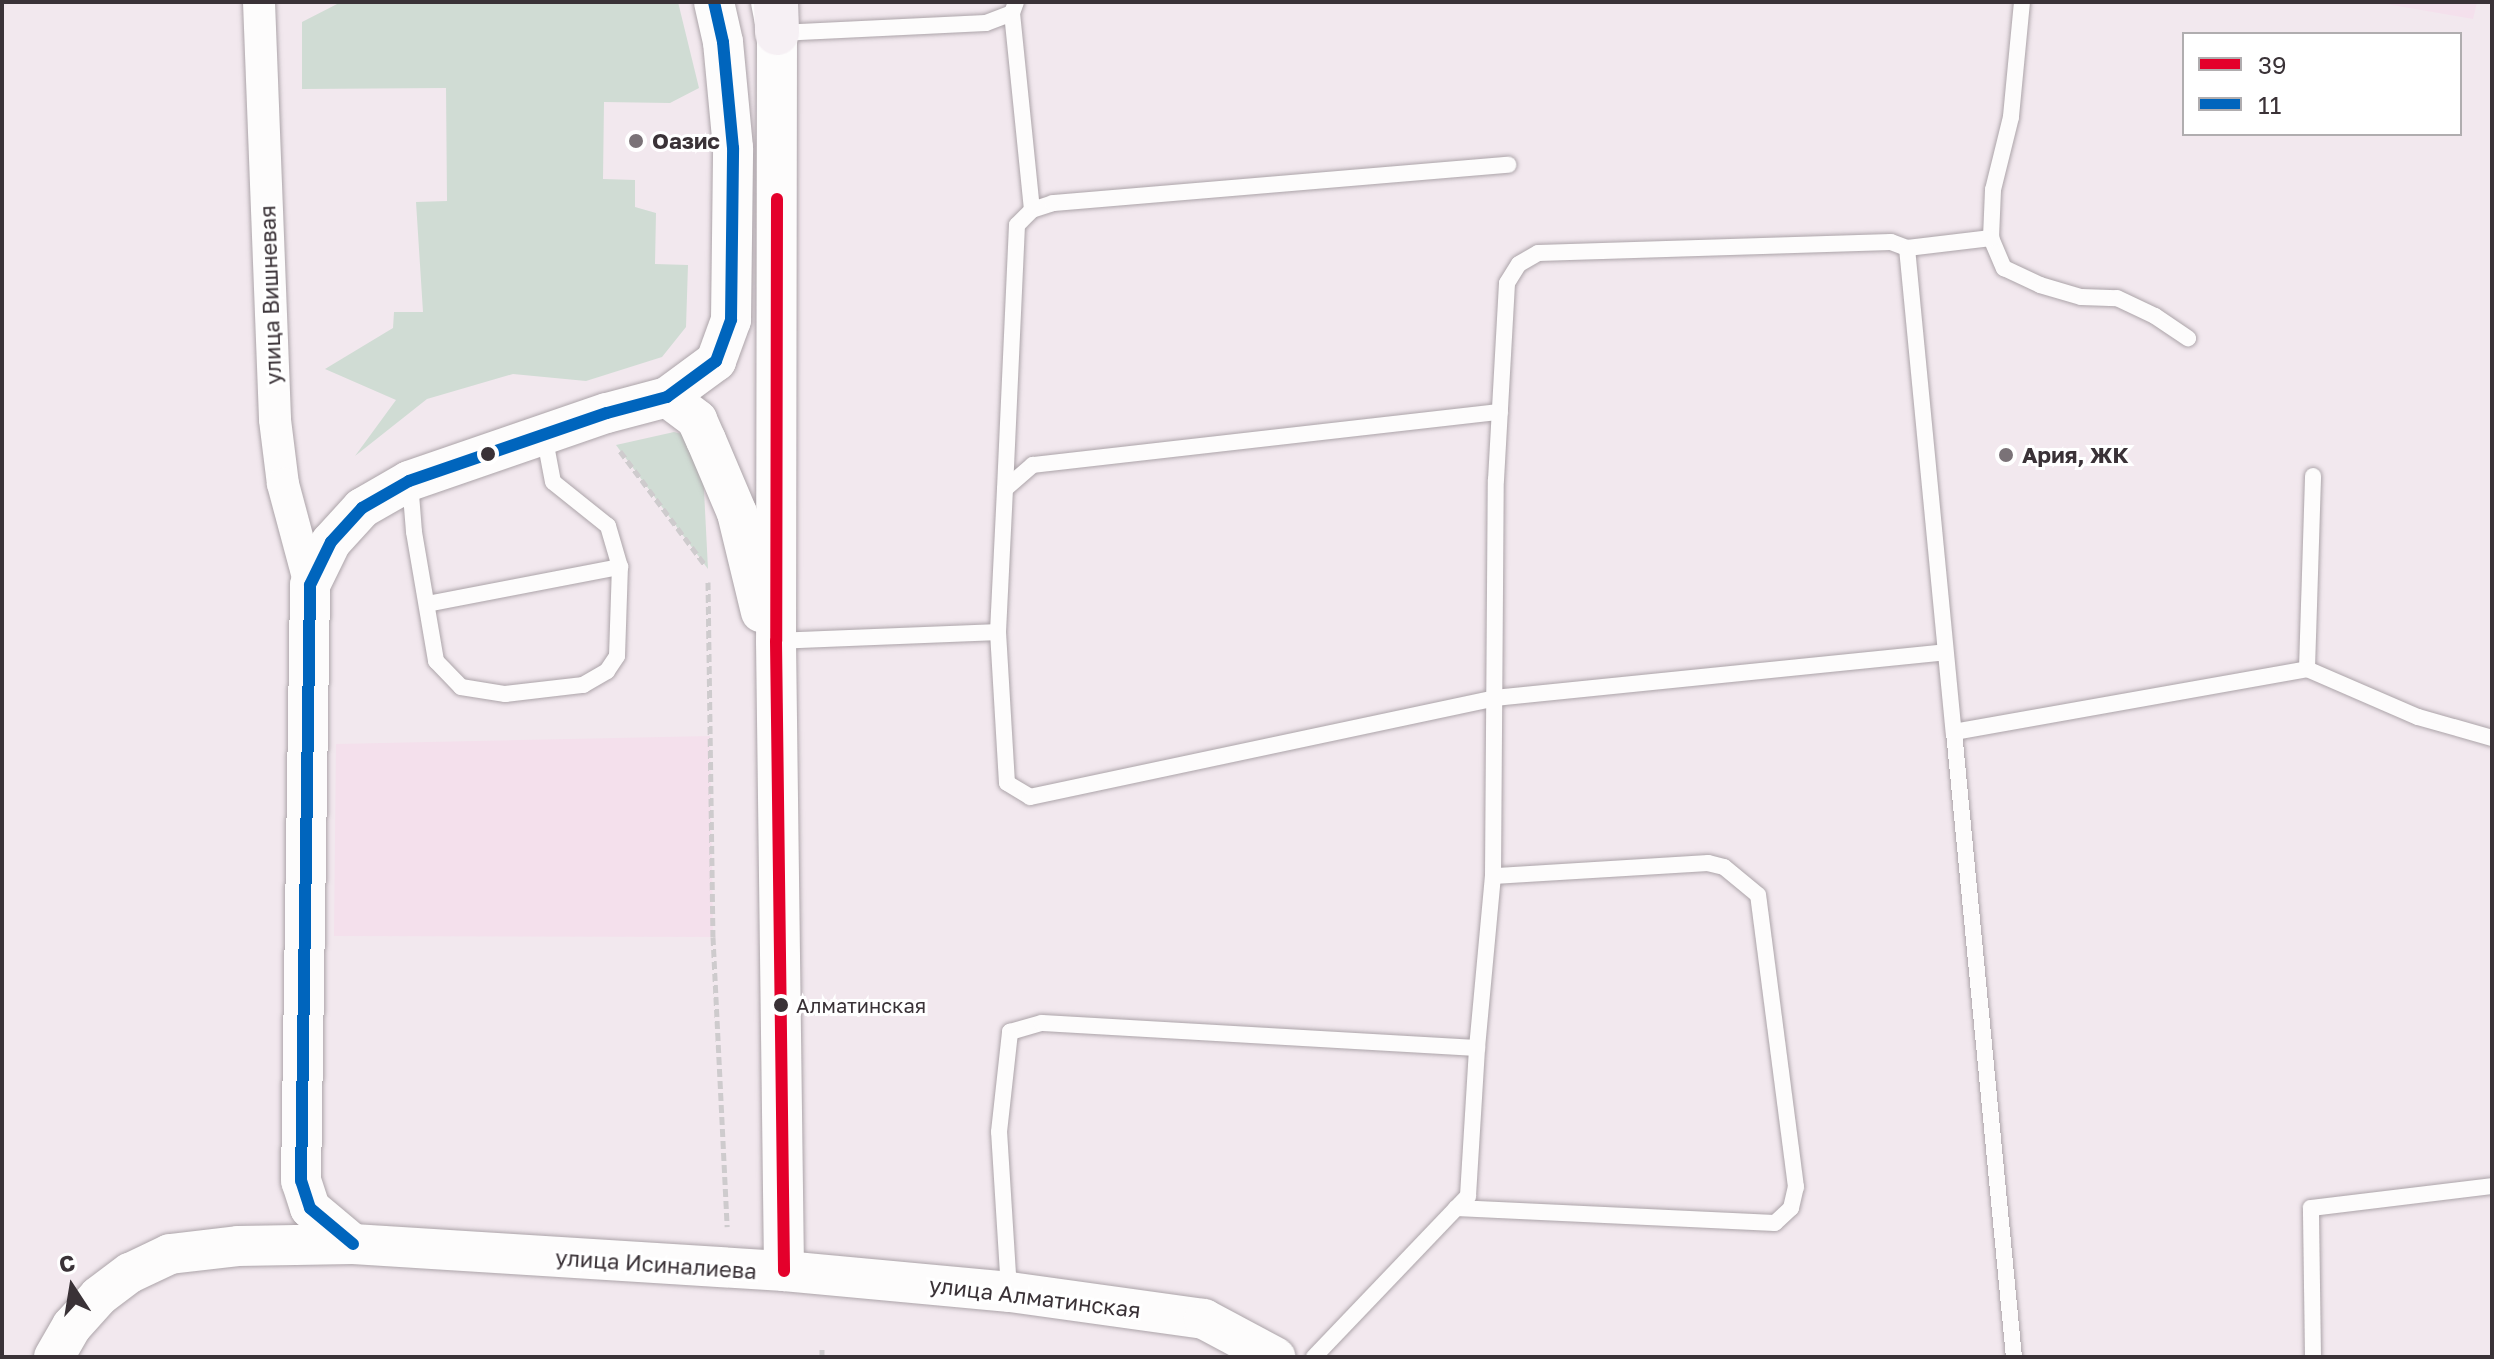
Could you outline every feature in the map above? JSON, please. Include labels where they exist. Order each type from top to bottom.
[{"type":"street","name":"улица Вишневая","points":[[259,2],[275,420],[283,484],[310,585]]},
{"type":"street","points":[[353,1244],[310,1208],[302,1168],[310,585],[331,542],[362,508],[409,481],[667,397],[716,361],[731,320],[733,148],[723,42],[714,2]]},
{"type":"street","name":"улица Исиналиева","points":[[54,1357],[72,1326],[99,1296],[130,1273],[170,1254],[238,1246],[353,1244],[784,1271],[777,657],[775,12]]},
{"type":"street","points":[[667,397],[697,420],[737,513],[777,657]]},
{"type":"street","points":[[238,1246],[285,1208],[302,1168]]},
{"type":"street","name":"улица Алматинская","points":[[784,1271],[1010,1292],[1204,1319],[1260,1353]]},
{"type":"lane","points":[[2022,2],[2011,117],[1993,190],[1991,238],[2004,268],[2040,285],[2081,297],[2117,298],[2155,316],[2188,338]]},
{"type":"lane","points":[[775,12],[986,23],[1014,8],[1032,210]]},
{"type":"lane","points":[[1508,165],[1053,203],[1032,210],[1017,225],[998,632],[1007,783],[1030,797],[1495,698],[1945,652]]},
{"type":"lane","points":[[1314,1357],[1468,1196],[1477,1048],[1493,876],[1500,412],[1507,283],[1519,264],[1538,253],[1891,242],[1907,248],[1991,238]]},
{"type":"lane","points":[[1907,248],[2014,1357]]},
{"type":"lane","points":[[1005,489],[1033,465],[1500,412]]},
{"type":"lane","points":[[409,481],[436,661],[461,687],[505,694],[583,685],[607,671],[617,656],[620,567],[608,526],[553,482],[544,435]]},
{"type":"lane","points":[[2307,669],[2313,476]]},
{"type":"lane","points":[[427,604],[620,567]]},
{"type":"lane","points":[[777,657],[998,632]]},
{"type":"lane","points":[[1954,732],[2307,669],[2418,717],[2492,738]]},
{"type":"lane","points":[[1456,1208],[1775,1223],[1791,1208],[1796,1187],[1758,895],[1724,867],[1708,863],[1493,876]]},
{"type":"lane","points":[[1010,1292],[999,1132],[1010,1032],[1042,1023],[1477,1048]]},
{"type":"lane","points":[[2313,1357],[2311,1208],[2492,1186]]},
{"type":"path","points":[[616,445],[708,569],[713,937],[729,1268]]},
{"type":"path","points":[[822,1349],[822,1357]]},
{"type":"shaded area","points":[[341,2],[678,2],[699,88],[670,103],[604,102],[603,179],[635,180],[635,207],[656,213],[655,264],[688,265],[686,327],[662,357],[586,381],[513,374],[427,399],[355,456],[396,400],[325,369],[393,328],[394,312],[423,312],[416,202],[447,201],[446,88],[302,89],[302,22]]},
{"type":"shaded area","points":[[2375,2],[2477,2],[2473,19]]},
{"type":"shaded area","points":[[674,432],[693,437],[702,451],[708,569],[616,445]]},
{"type":"shaded area","points":[[710,736],[713,937],[334,936],[336,744]]},
{"type":"transit line","name":"11","points":[[353,1244],[310,1208],[301,1181],[310,585],[331,542],[362,508],[409,481],[607,413],[667,397],[716,361],[731,320],[733,148],[723,42],[714,2]]},
{"type":"transit line","name":"39","points":[[777,199],[776,641],[784,1271]]},
{"type":"place","name":"Оазис","points":[[636,141]]},
{"type":"place","name":"Ария, ЖК","points":[[2006,455]]},
{"type":"place","name":"Алматинская","points":[[781,1005]]}]
